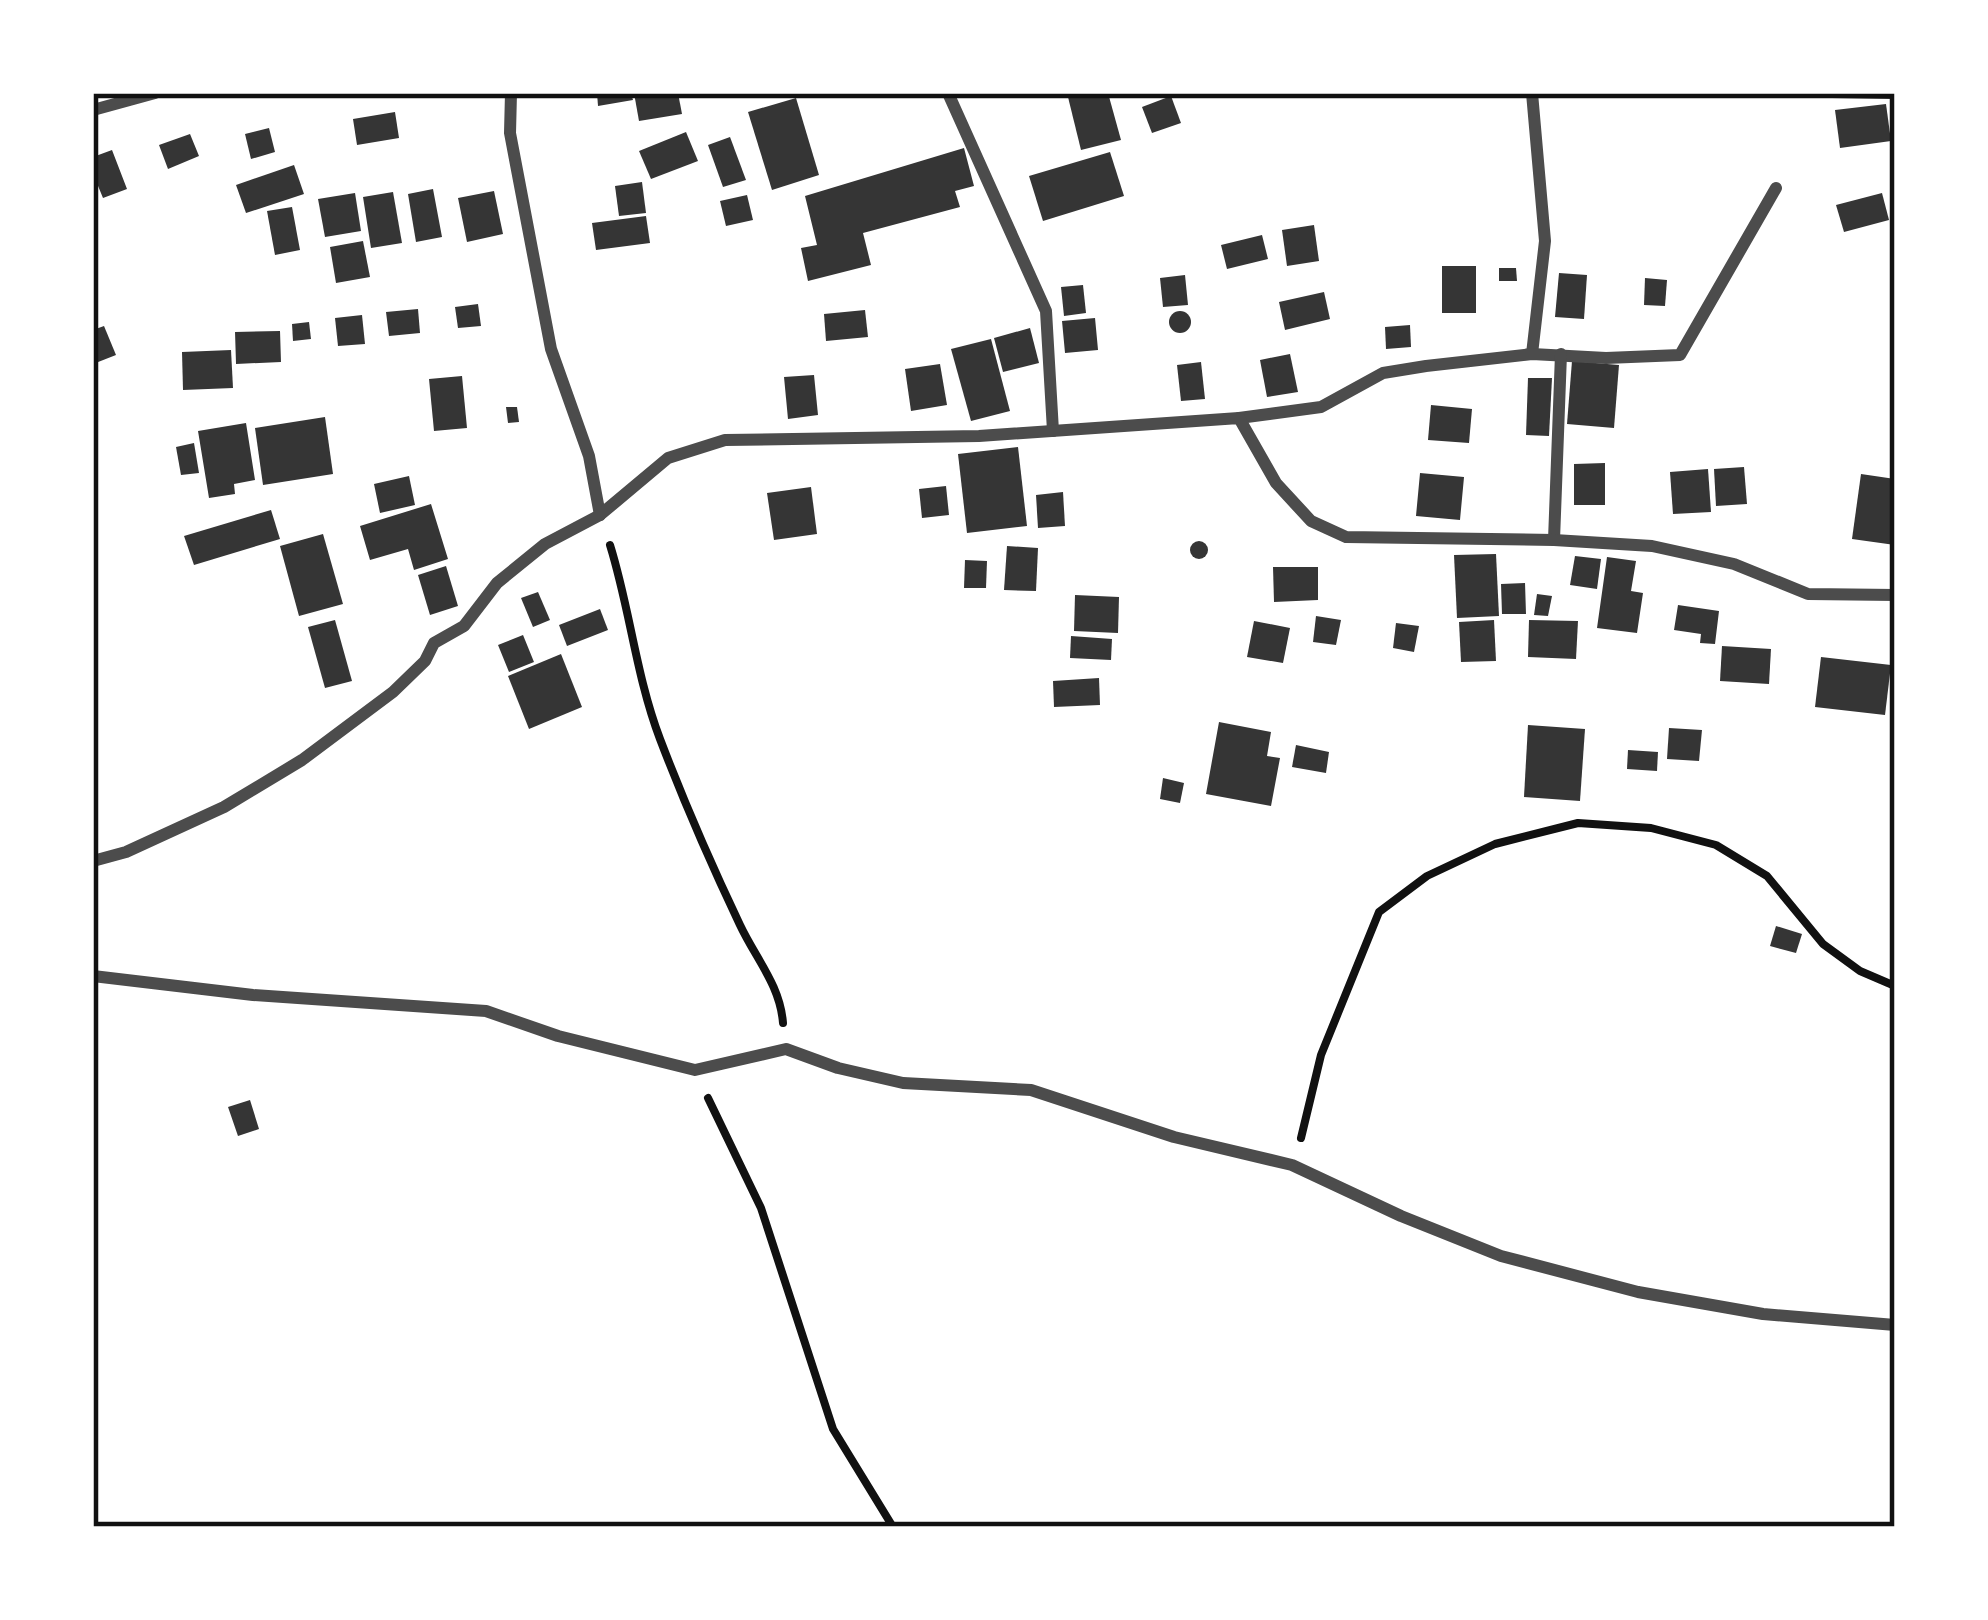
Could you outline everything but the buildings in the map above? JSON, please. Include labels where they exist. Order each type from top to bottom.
[{"type":"street","points":[[93,110],[155,93]]},
{"type":"street","points":[[511,93],[510,133],[551,350],[589,455],[600,515]]},
{"type":"street","points":[[948,93],[1046,311],[1053,431]]},
{"type":"street","points":[[1532,93],[1545,242],[1532,354]]},
{"type":"street","points":[[93,861],[126,852],[224,807],[302,760],[393,692],[425,661],[434,643],[464,626],[497,583],[545,544],[600,515],[668,458],[725,440],[1053,431],[1239,418],[1321,407],[1383,373],[1532,354],[1680,355],[1776,188]]},
{"type":"street","points":[[1554,540],[1561,354]]},
{"type":"street","points":[[1239,418],[1276,483],[1311,521],[1346,537],[1652,546],[1734,563],[1808,594],[1895,595]]},
{"type":"street","points":[[93,976],[275,997],[485,1011],[558,1036],[694,1070],[785,1049],[903,1083],[1031,1090],[1174,1137],[1292,1165],[1501,1256],[1638,1292],[1763,1314],[1895,1325]]},
{"type":"path","points":[[600,515],[626,596],[637,664],[658,734],[742,930],[781,998],[785,1049]]},
{"type":"path","points":[[1292,1165],[1321,1055],[1379,912],[1427,876],[1495,844],[1578,824],[1651,828],[1716,844],[1766,876],[1822,944],[1895,986]]},
{"type":"path","points":[[694,1070],[761,1208],[833,1429],[893,1527]]}]
